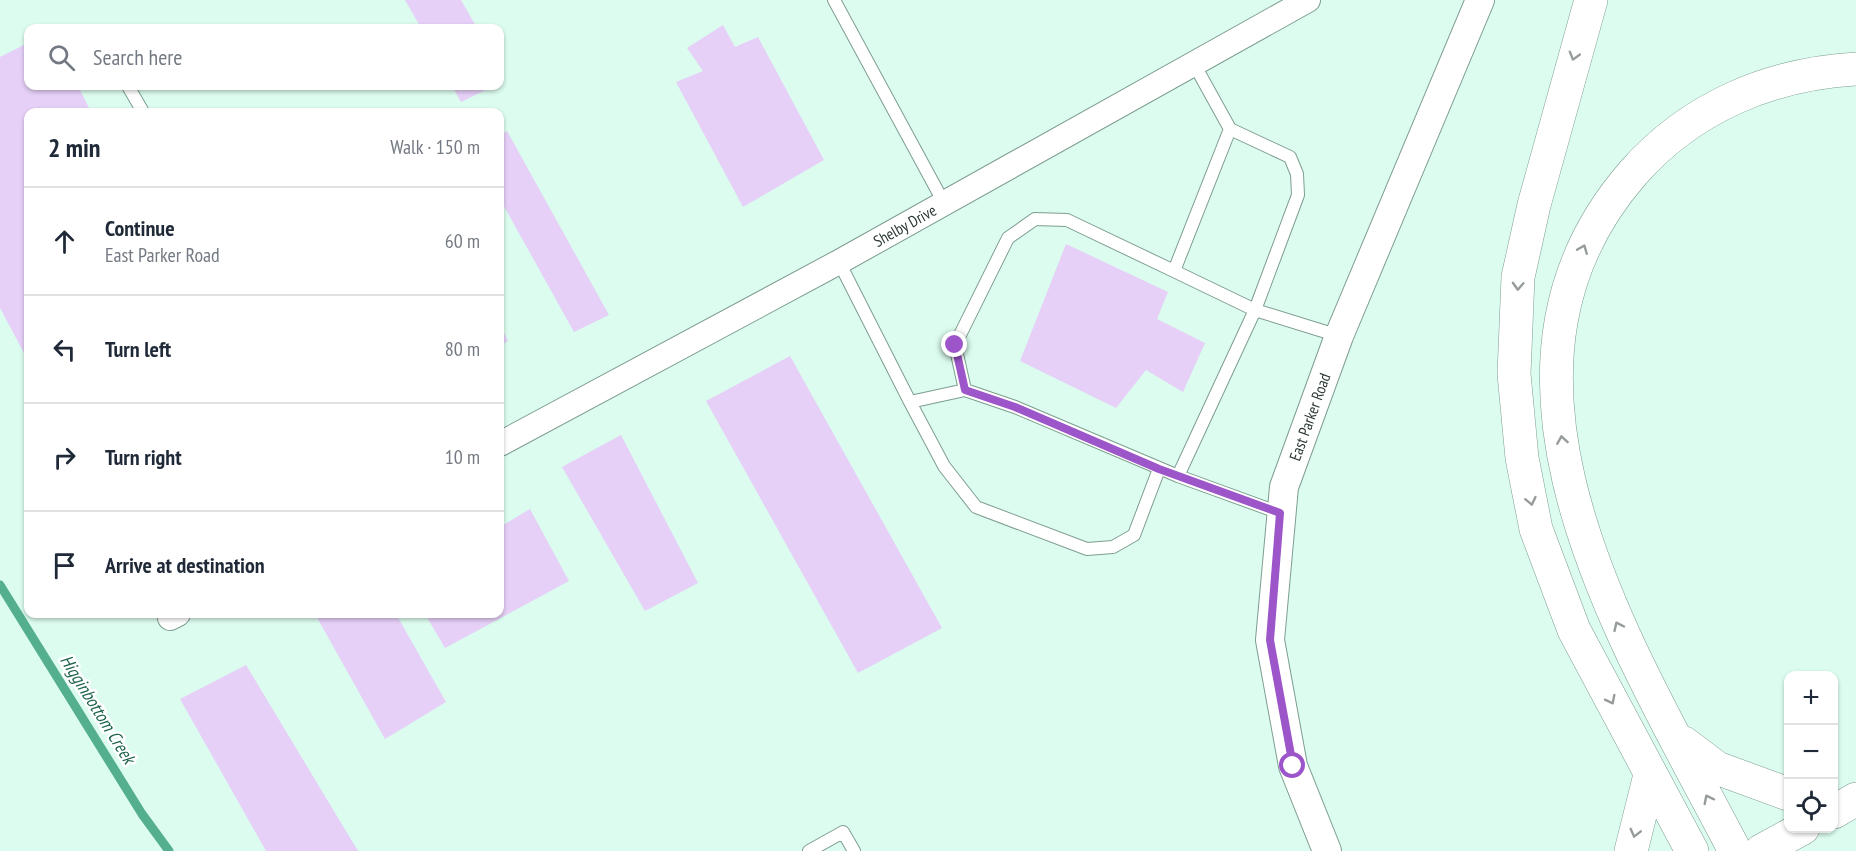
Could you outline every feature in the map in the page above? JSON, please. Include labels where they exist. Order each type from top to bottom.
[{"type":"main road","points":[[1591,0],[1534,205],[1518,278],[1514,374],[1522,458],[1536,529],[1574,630],[1692,851]]},
{"type":"main road","points":[[1735,851],[1617,624],[1590,557],[1566,466],[1557,396],[1560,329],[1567,293],[1586,241],[1604,211],[1638,167],[1672,135],[1707,111],[1747,91],[1821,71],[1856,69]]},
{"type":"main road","points":[[1676,737],[1717,768],[1784,793]]},
{"type":"main road","points":[[1631,851],[1650,775]]},
{"type":"main road","points":[[1761,851],[1794,833]]},
{"type":"street","name":"Shelby Drive","points":[[504,442],[840,262],[1193,62],[1308,0]]},
{"type":"street","name":"East Parker Road","points":[[1328,851],[1319,835],[1293,766],[1270,640],[1284,487],[1339,336],[1475,2]]},
{"type":"lane","points":[[834,0],[944,202]]},
{"type":"lane","points":[[1178,476],[1255,310],[1298,195],[1297,174],[1290,157],[1230,129],[1193,62]]},
{"type":"lane","points":[[130,90],[141,108]]},
{"type":"lane","points":[[1174,272],[1230,129]]},
{"type":"lane","points":[[965,390],[955,345],[1008,237],[1035,219],[1067,220],[1255,310],[1339,336]]},
{"type":"lane","points":[[840,262],[944,466],[976,507],[1087,549],[1113,547],[1134,535],[1159,469]]},
{"type":"lane","points":[[910,402],[965,390],[1015,407],[1159,469],[1280,513]]},
{"type":"lane","points":[[809,851],[843,832],[854,851]]},
{"type":"building","points":[[405,0],[461,0],[475,24],[419,24]]},
{"type":"building","points":[[723,25],[735,47],[758,37],[824,160],[743,207],[676,82],[703,71],[687,48]]},
{"type":"building","points":[[24,45],[24,90],[80,90],[89,108],[24,108],[24,353],[0,308],[0,57]]},
{"type":"building","points":[[454,90],[486,90],[461,102]]},
{"type":"building","points":[[507,131],[609,315],[574,332],[504,206],[504,133]]},
{"type":"building","points":[[1066,244],[1168,292],[1157,319],[1205,343],[1183,392],[1146,370],[1116,408],[1020,361]]},
{"type":"building","points":[[790,356],[942,628],[858,673],[706,401]]},
{"type":"building","points":[[621,435],[698,583],[645,611],[562,467]]},
{"type":"building","points":[[530,509],[569,581],[504,616],[504,525]]},
{"type":"building","points":[[317,618],[398,618],[446,702],[385,739]]},
{"type":"building","points":[[427,618],[501,618],[445,648]]},
{"type":"building","points":[[246,665],[358,851],[266,851],[180,699]]},
{"type":"waterway","name":"Higginbottom Creek","points":[[0,585],[142,814],[169,851]]},
{"type":"route","points":[[955,345],[965,390],[1015,407],[1159,469],[1280,513],[1270,640],[1293,766]]}]
